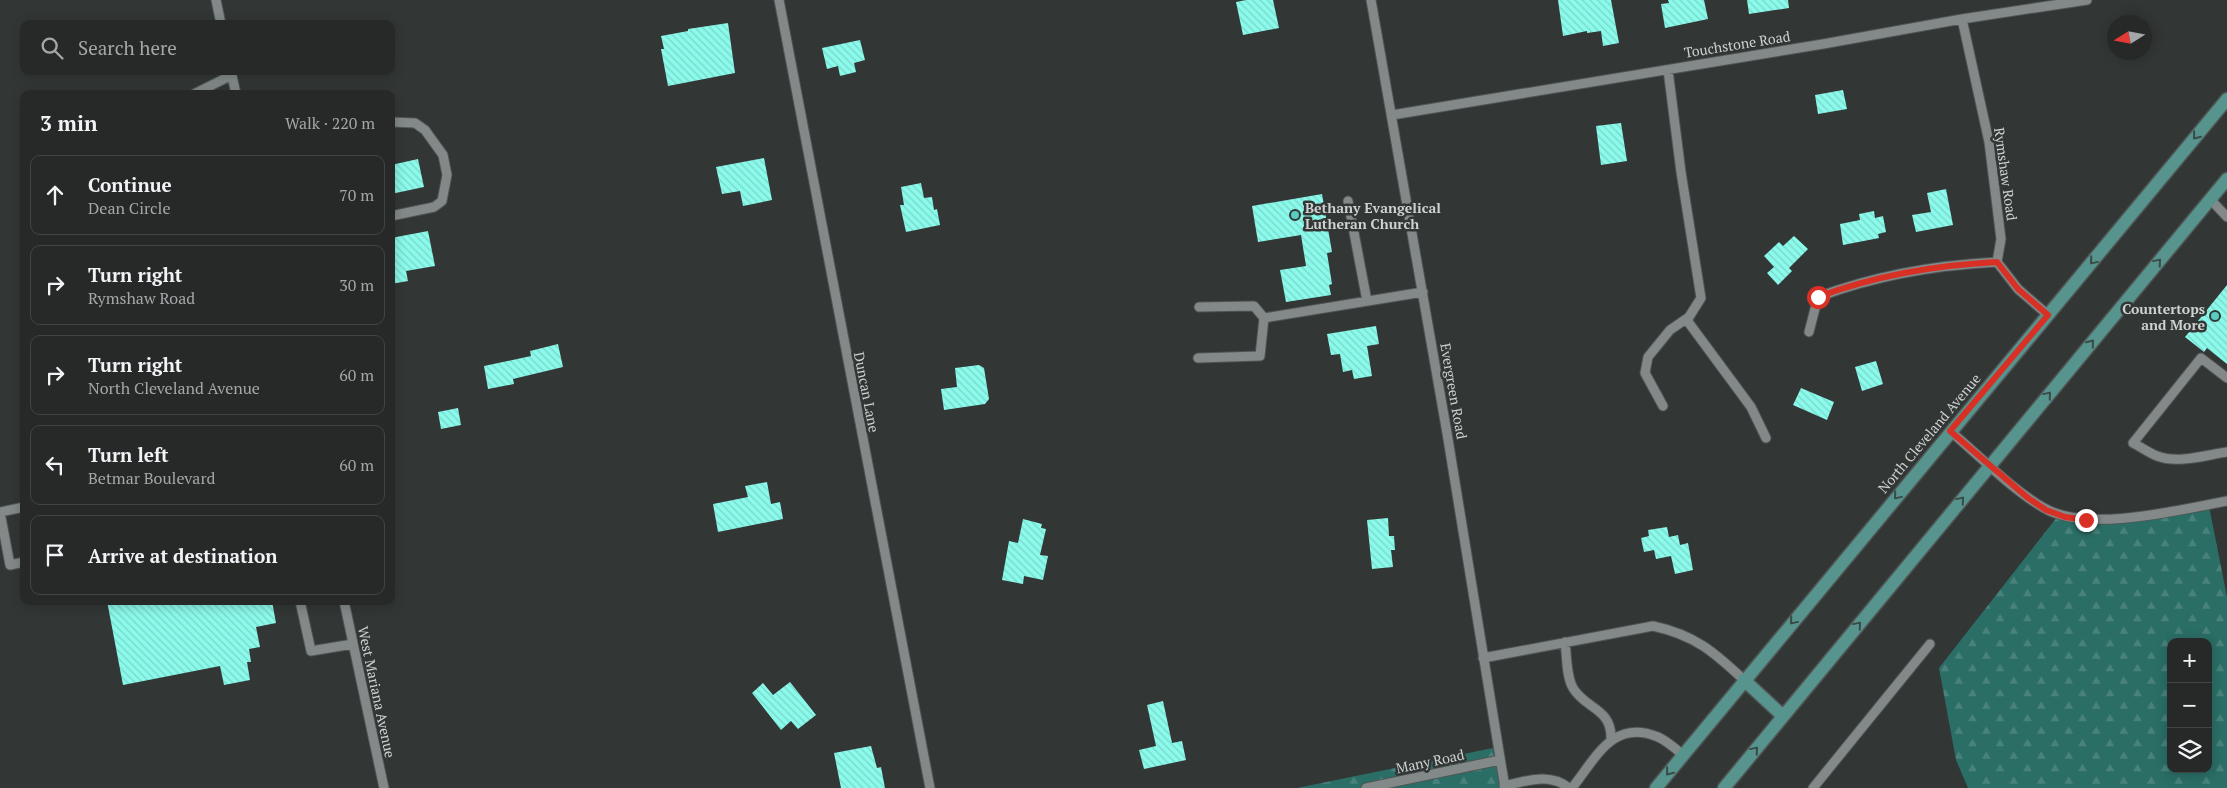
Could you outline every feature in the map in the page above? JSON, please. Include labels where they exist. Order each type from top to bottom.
[{"type":"main road","name":"North Cleveland Avenue","points":[[1656,788],[2227,98]]},
{"type":"main road","points":[[1724,788],[2227,179]]},
{"type":"main road","points":[[1744,680],[1783,716]]},
{"type":"street","points":[[216,0],[220,20]]},
{"type":"street","name":"Duncan Lane","points":[[779,0],[930,788]]},
{"type":"street","name":"Evergreen Road","points":[[1371,0],[1423,292],[1504,787]]},
{"type":"street","name":"Touchstone Road","points":[[1392,115],[1823,44],[1962,19],[2087,0]]},
{"type":"street","name":"Rymshaw Road","points":[[1962,19],[1989,142],[2001,239],[1997,262]]},
{"type":"street","points":[[1663,406],[1646,373],[1648,357],[1670,330],[1686,319],[1701,298],[1681,172],[1668,70]]},
{"type":"street","points":[[201,90],[227,75]]},
{"type":"street","points":[[231,75],[235,90]]},
{"type":"street","points":[[395,122],[409,122],[425,130],[443,155],[447,175],[442,201],[434,207],[395,215]]},
{"type":"street","points":[[1348,200],[1367,301]]},
{"type":"street","points":[[2210,200],[2227,217]]},
{"type":"street","points":[[1809,332],[1818,297],[1839,290],[1959,264],[1997,262],[2018,289],[2048,315]]},
{"type":"street","points":[[1264,318],[1423,292]]},
{"type":"street","points":[[1198,358],[1260,356],[1264,318],[1254,306],[1199,307]]},
{"type":"street","points":[[1686,319],[1751,407],[1766,438]]},
{"type":"street","points":[[2227,378],[2201,358],[2133,443],[2158,457],[2193,458],[2227,452]]},
{"type":"street","points":[[1950,431],[2028,498],[2046,510],[2065,517],[2079,519],[2127,517],[2227,500]]},
{"type":"street","points":[[20,508],[0,512],[10,565],[20,563]]},
{"type":"street","points":[[301,605],[311,651],[353,644]]},
{"type":"street","name":"West Mariana Avenue","points":[[345,605],[384,788]]},
{"type":"street","points":[[1483,658],[1653,626],[1694,639],[1714,652],[1744,680]]},
{"type":"street","points":[[1564,642],[1572,686],[1577,693],[1603,714],[1609,722],[1612,738]]},
{"type":"street","points":[[1814,788],[1930,644]]},
{"type":"street","points":[[1504,787],[1536,778],[1551,779],[1570,788],[1612,738],[1623,733],[1637,731],[1659,737],[1684,755]]},
{"type":"street","name":"Many Road","points":[[1366,788],[1500,760]]},
{"type":"green space","points":[[2209,506],[2227,597],[2227,788],[1968,788],[1956,760],[1939,668],[2061,512],[2107,521]]},
{"type":"green space","points":[[1493,748],[1501,788],[1297,788]]},
{"type":"building","points":[[1273,0],[1279,28],[1243,35],[1236,2]]},
{"type":"building","points":[[1558,0],[1611,0],[1619,43],[1603,46],[1601,31],[1587,33],[1587,31],[1563,36]]},
{"type":"building","points":[[1668,0],[1704,0],[1708,19],[1665,28],[1661,4],[1669,3]]},
{"type":"building","points":[[1747,0],[1788,0],[1789,8],[1749,14]]},
{"type":"building","points":[[728,23],[735,73],[668,86],[661,49],[664,49],[661,36],[688,31],[688,29]]},
{"type":"building","points":[[860,40],[865,60],[854,63],[856,72],[840,76],[838,66],[827,69],[822,48]]},
{"type":"building","points":[[1843,90],[1847,109],[1818,114],[1815,95]]},
{"type":"building","points":[[1621,123],[1627,161],[1601,165],[1596,126]]},
{"type":"building","points":[[764,158],[772,200],[743,206],[740,191],[722,194],[716,167]]},
{"type":"building","points":[[418,159],[424,187],[395,193],[395,164]]},
{"type":"building","points":[[921,183],[924,198],[932,197],[934,210],[937,209],[940,225],[906,232],[900,205],[904,205],[901,187]]},
{"type":"building","points":[[1946,189],[1953,225],[1916,232],[1912,215],[1931,212],[1927,193]]},
{"type":"building","points":[[1322,194],[1332,252],[1327,253],[1332,284],[1329,285],[1331,295],[1286,302],[1280,270],[1306,266],[1301,235],[1258,242],[1252,206]]},
{"type":"building","points":[[1874,211],[1875,218],[1883,216],[1886,232],[1878,234],[1879,238],[1843,245],[1840,224],[1860,220],[1859,214]]},
{"type":"building","points":[[428,231],[435,266],[406,271],[408,281],[395,283],[395,237]]},
{"type":"building","points":[[1794,236],[1808,249],[1789,268],[1792,271],[1778,285],[1767,273],[1774,267],[1764,256],[1779,242],[1783,246]]},
{"type":"building","name":"Countertops and More","points":[[2227,285],[2227,364],[2207,348],[2204,352],[2185,337]]},
{"type":"building","points":[[1376,326],[1379,344],[1367,346],[1372,376],[1354,379],[1352,370],[1343,372],[1340,354],[1331,355],[1327,334]]},
{"type":"building","points":[[558,344],[563,367],[513,379],[514,384],[488,389],[484,366],[531,356],[530,351]]},
{"type":"building","points":[[1876,361],[1883,384],[1862,391],[1855,367]]},
{"type":"building","points":[[979,365],[984,368],[989,399],[985,404],[944,410],[941,389],[957,387],[955,368]]},
{"type":"building","points":[[1801,388],[1834,402],[1827,420],[1793,405]]},
{"type":"building","points":[[458,408],[461,425],[441,429],[438,412]]},
{"type":"building","points":[[767,482],[771,504],[780,502],[783,519],[718,532],[713,504],[748,497],[745,486]]},
{"type":"building","points":[[1388,518],[1389,536],[1394,536],[1395,550],[1391,550],[1393,567],[1372,569],[1367,520]]},
{"type":"building","points":[[1023,519],[1042,524],[1041,528],[1046,529],[1040,555],[1048,556],[1043,580],[1024,576],[1023,584],[1002,580],[1009,541],[1018,543]]},
{"type":"building","points":[[1667,527],[1669,537],[1678,535],[1680,545],[1688,543],[1693,570],[1675,574],[1671,556],[1656,559],[1654,550],[1644,552],[1641,538],[1649,536],[1648,530]]},
{"type":"building","points":[[108,605],[273,605],[276,623],[256,627],[260,647],[249,649],[251,662],[247,662],[250,680],[224,685],[220,666],[123,685]]},
{"type":"building","points":[[790,682],[816,715],[798,729],[791,721],[781,730],[752,693],[763,683],[773,695]]},
{"type":"building","points":[[1163,701],[1172,743],[1182,741],[1186,760],[1144,769],[1139,750],[1156,746],[1147,705]]},
{"type":"building","points":[[871,746],[877,768],[881,767],[885,788],[841,788],[834,753]]},
{"type":"place","name":"Bethany Evangelical Lutheran Church","points":[[1295,215]]},
{"type":"place","name":"Countertops and More","points":[[2215,316]]},
{"type":"route","points":[[1818,297],[1879,280],[1959,264],[1997,262],[2018,289],[2048,315],[1950,431],[2028,498],[2046,510],[2065,517],[2086,520]]}]
